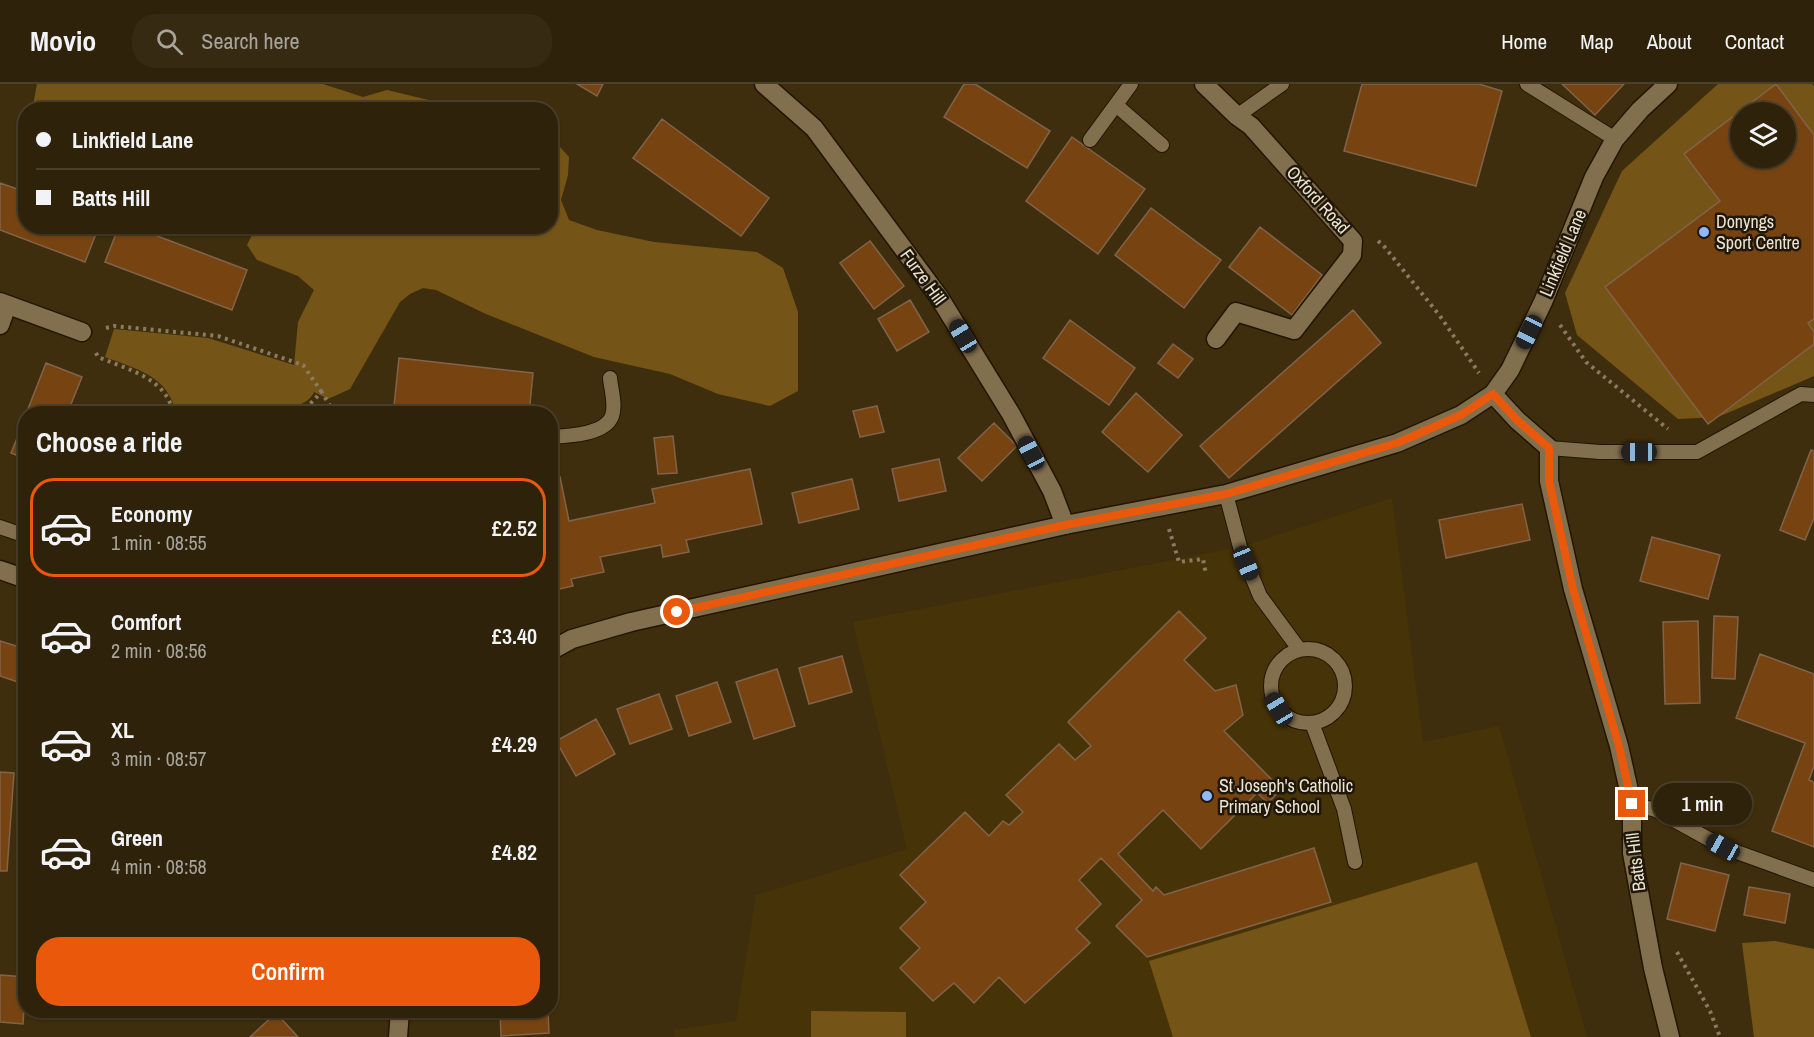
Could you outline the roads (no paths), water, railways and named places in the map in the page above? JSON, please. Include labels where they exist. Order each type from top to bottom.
[{"type":"street","name":"Furze Hill","points":[[764,84],[814,128],[939,297],[1016,424],[1052,491],[1065,525]]},
{"type":"street","name":"Oxford Road","points":[[1204,84],[1237,116],[1251,126],[1353,241],[1352,255],[1294,330],[1236,312],[1216,339]]},
{"type":"street","name":"Linkfield Lane","points":[[558,647],[572,639],[631,622],[1065,525],[1163,508],[1226,494],[1397,443],[1461,415],[1493,394],[1510,370],[1543,302],[1594,177],[1615,139],[1640,110],[1668,84]]},
{"type":"street","points":[[0,325],[4,304],[82,332]]},
{"type":"street","points":[[1493,394],[1517,420],[1549,448]]},
{"type":"street","name":"Batts Hill","points":[[1549,448],[1549,481],[1573,589],[1619,746],[1632,804],[1632,853],[1653,968],[1670,1037]]},
{"type":"street","points":[[0,570],[18,576]]},
{"type":"street","points":[[398,1037],[399,1018]]},
{"type":"lane","points":[[1090,140],[1131,84]]},
{"type":"lane","points":[[1237,116],[1282,84]]},
{"type":"lane","points":[[1527,84],[1615,139]]},
{"type":"lane","points":[[1116,105],[1162,145]]},
{"type":"lane","points":[[558,435],[591,432],[605,426],[612,416],[610,378]]},
{"type":"lane","points":[[1549,448],[1600,452],[1697,452],[1801,394],[1814,395]]},
{"type":"lane","points":[[1226,494],[1240,547],[1260,596],[1299,649]]},
{"type":"lane","points":[[0,528],[18,534]]},
{"type":"lane","points":[[1299,649],[1311,649],[1328,655],[1340,668],[1345,679],[1345,691],[1334,712],[1324,720],[1312,723],[1299,723],[1288,718],[1272,699],[1270,686],[1275,668],[1287,654],[1299,649]]},
{"type":"lane","points":[[1312,723],[1344,809],[1355,862]]},
{"type":"lane","points":[[1632,804],[1656,810],[1723,847],[1814,880]]},
{"type":"place","name":"Donyngs Sport Centre","points":[[1704,232]]},
{"type":"place","name":"St Joseph's Catholic Primary School","points":[[1207,796]]}]
